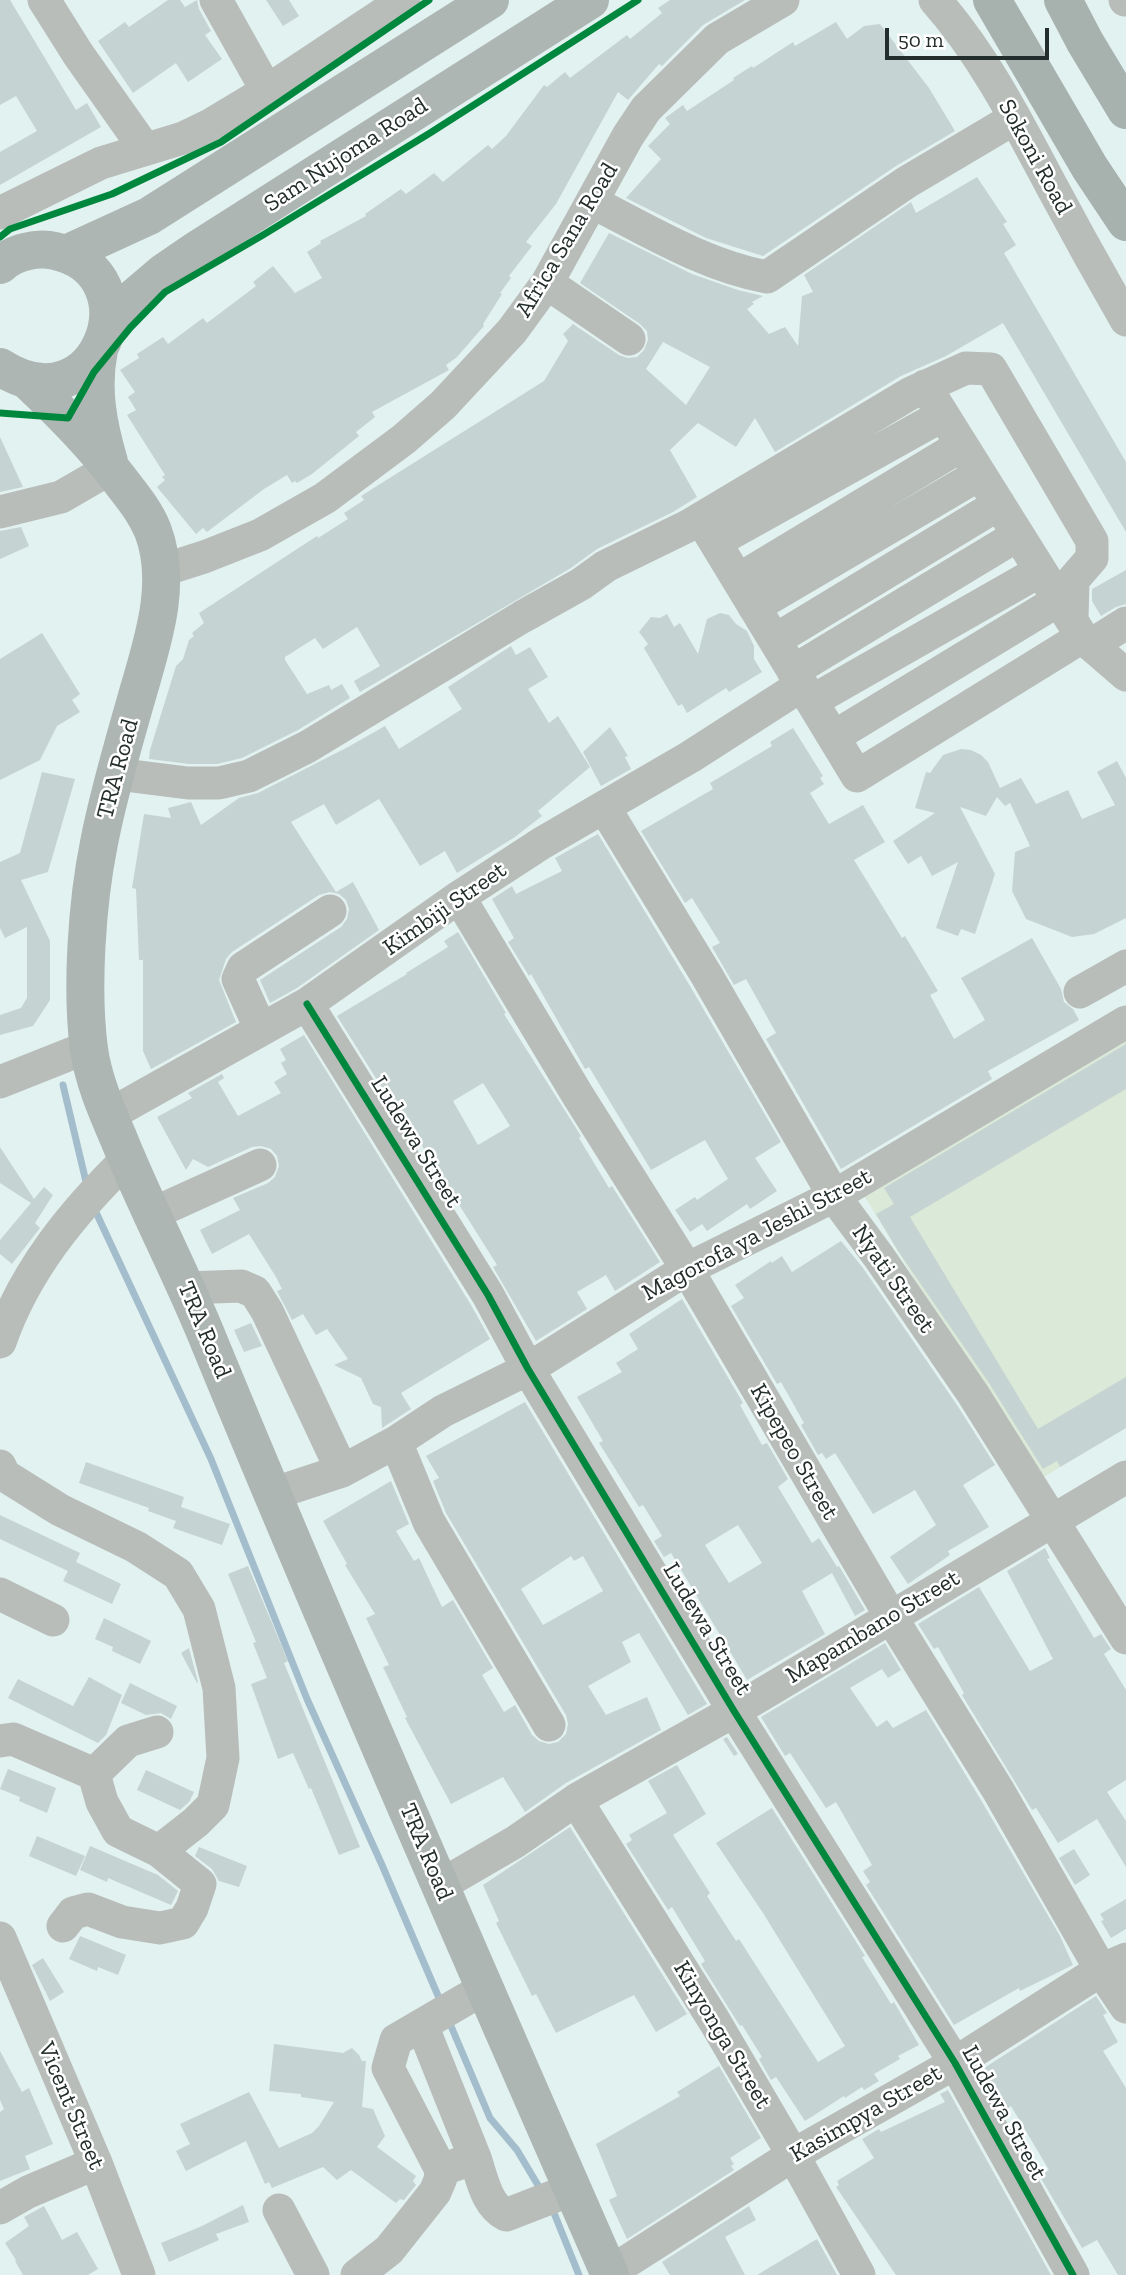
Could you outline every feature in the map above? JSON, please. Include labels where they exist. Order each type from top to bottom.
[{"type":"highway","points":[[992,0],[1090,168],[1126,222]]},
{"type":"highway","points":[[1063,0],[1085,43],[1126,110]]},
{"type":"main road","points":[[66,254],[149,216],[491,0]]},
{"type":"main road","name":"Sam Nujoma Road","points":[[11,376],[45,382],[76,373],[89,363],[104,335],[163,273],[590,0]]},
{"type":"main road","points":[[0,265],[23,252],[45,249],[66,254],[84,264],[98,279],[107,299],[104,335],[94,372],[95,399],[98,426],[111,468]]},
{"type":"main road","name":"TRA Road","points":[[11,376],[68,418],[111,468],[144,512],[154,533],[160,571],[161,592],[152,642],[99,844],[89,912],[85,1007],[92,1066],[127,1159],[187,1288],[272,1494],[610,2274]]},
{"type":"street","points":[[44,0],[78,54],[145,149]]},
{"type":"street","points":[[0,212],[101,163],[183,138],[212,124],[267,91],[404,0]]},
{"type":"street","name":"Africa Sana Road","points":[[160,571],[260,535],[325,498],[404,439],[443,405],[512,331],[547,283],[646,109],[717,39],[783,0]]},
{"type":"street","name":"Sokoni Road","points":[[935,0],[958,27],[1015,118],[1126,320]]},
{"type":"street","points":[[223,3],[267,91]]},
{"type":"street","points":[[592,202],[702,258],[742,272],[767,277],[907,182],[1015,118]]},
{"type":"street","points":[[547,283],[629,339]]},
{"type":"street","points":[[702,529],[911,393],[966,368],[991,369],[1092,541],[1092,558],[1073,580],[1076,625]]},
{"type":"street","points":[[925,386],[1076,625],[1126,675]]},
{"type":"street","points":[[116,774],[188,783],[219,783],[249,776],[307,747],[581,584],[606,566],[702,529],[943,415]]},
{"type":"street","points":[[746,593],[962,445]]},
{"type":"street","points":[[0,512],[61,497],[111,468]]},
{"type":"street","points":[[746,593],[980,474]]},
{"type":"street","points":[[775,640],[999,504]]},
{"type":"street","points":[[702,529],[775,640],[796,689],[835,736],[857,776],[1076,625]]},
{"type":"street","points":[[796,689],[1018,535]]},
{"type":"street","points":[[796,689],[1040,571]]},
{"type":"street","points":[[835,736],[1076,625],[1126,623]]},
{"type":"street","name":"Kimbiji Street","points":[[109,1115],[307,1004],[542,843],[690,757],[796,689]]},
{"type":"street","name":"Nyati Street","points":[[604,807],[707,976],[834,1196],[973,1394],[1126,1638]]},
{"type":"street","name":"Kipepeo Street","points":[[459,898],[687,1269],[891,1617],[998,1790],[1113,1964],[1126,2007]]},
{"type":"street","points":[[261,1030],[238,979],[243,968],[330,911]]},
{"type":"street","points":[[1080,992],[1126,966]]},
{"type":"street","name":"Ludewa Street","points":[[307,1004],[488,1295],[528,1369],[734,1711],[955,2063],[1073,2275]]},
{"type":"street","name":"Magorofa ya Jeshi Street","points":[[272,1494],[342,1471],[443,1411],[528,1369],[687,1269],[834,1196],[1126,1022]]},
{"type":"street","points":[[0,1082],[88,1046]]},
{"type":"street","points":[[0,1342],[19,1295],[53,1242],[89,1196],[127,1159]]},
{"type":"street","points":[[152,1214],[260,1166]]},
{"type":"street","points":[[187,1288],[241,1286],[255,1292],[267,1311],[342,1471]]},
{"type":"street","points":[[396,1441],[429,1522],[550,1725]]},
{"type":"street","points":[[0,1466],[4,1475],[60,1510],[136,1547],[178,1574],[199,1609],[219,1688],[223,1758],[212,1805],[196,1822],[159,1851]]},
{"type":"street","name":"Mapambano Street","points":[[441,1885],[515,1842],[576,1800],[734,1711],[1126,1477]]},
{"type":"street","points":[[0,1594],[53,1620]]},
{"type":"street","points":[[94,1774],[128,1741],[157,1732]]},
{"type":"street","points":[[0,1741],[12,1739],[94,1774]]},
{"type":"street","points":[[63,1926],[73,1913],[88,1909],[122,1922],[160,1928],[183,1923],[192,1908],[200,1884],[159,1851],[118,1831],[102,1802],[94,1774]]},
{"type":"street","name":"Kinyonga Street","points":[[576,1800],[676,1956],[793,2155],[859,2275]]},
{"type":"street","name":"Vicent Street","points":[[0,1938],[96,2163],[139,2275]]},
{"type":"street","name":"Kasimpya Street","points":[[610,2274],[793,2155],[955,2063],[1113,1964]]},
{"type":"street","points":[[357,2275],[389,2250],[427,2202],[441,2178],[440,2170],[387,2068],[396,2040],[485,1988]]},
{"type":"street","points":[[422,2025],[490,2200],[497,2210],[506,2215],[573,2189]]},
{"type":"street","points":[[440,2170],[475,2158]]},
{"type":"street","points":[[0,2208],[28,2192],[96,2163]]},
{"type":"street","points":[[279,2210],[313,2275]]},
{"type":"green space","points":[[1126,1037],[1126,1428],[1037,1481],[863,1194]]},
{"type":"building","points":[[0,0],[10,0],[76,110],[87,103],[101,127],[0,185],[0,152],[37,131],[16,96],[0,105]]},
{"type":"building","points":[[168,0],[180,0],[185,7],[197,0],[211,31],[205,35],[222,59],[188,82],[176,63],[133,93],[98,41],[125,22],[129,27]]},
{"type":"building","points":[[266,0],[289,0],[299,16],[283,26]]},
{"type":"building","points":[[670,0],[745,0],[703,25],[662,66],[659,64],[628,100],[618,92],[556,204],[526,242],[532,246],[509,276],[511,278],[500,293],[502,294],[484,326],[457,357],[446,365],[449,370],[372,412],[375,417],[356,432],[359,436],[312,474],[297,483],[292,483],[287,475],[207,532],[203,528],[196,534],[157,487],[165,480],[162,477],[165,475],[127,415],[136,410],[128,397],[135,392],[120,370],[139,358],[137,354],[163,337],[168,344],[203,318],[207,323],[256,286],[253,282],[273,266],[295,293],[322,278],[307,252],[321,243],[320,241],[366,216],[365,214],[401,189],[406,194],[434,173],[443,182],[488,145],[492,149],[506,136],[544,85],[547,87],[565,72],[570,78],[627,35],[630,39],[662,13],[658,8]]},
{"type":"building","points":[[836,22],[847,39],[864,26],[880,24],[929,88],[955,131],[896,166],[763,256],[706,238],[626,198],[661,159],[648,146],[670,124],[665,118],[683,105],[687,111],[752,66],[753,68],[793,42],[795,46]]},
{"type":"building","points":[[977,177],[1007,222],[1003,224],[1016,245],[1004,253],[1126,462],[1126,532],[1003,323],[946,356],[901,376],[775,452],[755,418],[736,447],[698,423],[670,450],[697,497],[673,512],[597,549],[571,568],[360,692],[354,681],[380,666],[357,627],[323,649],[315,638],[285,657],[285,660],[307,694],[329,685],[331,690],[342,684],[350,698],[298,730],[242,758],[217,764],[149,759],[176,666],[183,659],[189,640],[194,636],[192,633],[204,623],[199,613],[317,536],[318,538],[348,519],[344,513],[364,500],[361,496],[544,381],[568,341],[563,334],[573,324],[619,355],[637,357],[644,350],[648,340],[647,331],[580,283],[609,233],[692,274],[763,296],[752,302],[754,304],[747,309],[769,334],[785,327],[798,346],[802,296],[813,292],[804,275],[911,202],[916,213]],"holes":[[[663,342],[710,367],[686,405],[646,369]]]},
{"type":"building","points":[[0,437],[23,487],[0,492]]},
{"type":"building","points":[[21,527],[29,546],[0,559],[0,531]]},
{"type":"building","points":[[1126,570],[1126,604],[1101,616],[1092,601],[1092,589]]},
{"type":"building","points":[[720,613],[729,615],[747,631],[754,646],[754,659],[762,672],[729,692],[726,688],[687,713],[682,704],[678,706],[644,648],[648,644],[639,632],[651,617],[660,618],[667,614],[674,627],[680,623],[698,654],[707,619]]},
{"type":"building","points":[[42,633],[80,694],[72,700],[80,712],[57,726],[40,760],[0,780],[0,659]]},
{"type":"building","points":[[511,646],[516,655],[530,647],[548,677],[528,689],[549,723],[558,716],[590,767],[538,811],[542,816],[515,837],[457,873],[445,851],[420,866],[379,799],[336,825],[324,804],[291,822],[336,892],[353,882],[379,930],[297,988],[270,1003],[260,980],[341,927],[347,919],[349,909],[346,900],[339,894],[330,892],[319,895],[232,952],[226,959],[219,980],[236,1022],[151,1069],[143,1051],[143,960],[139,960],[136,889],[132,888],[144,814],[171,818],[168,808],[191,802],[201,825],[239,798],[258,793],[385,726],[399,749],[462,709],[448,687]]},
{"type":"building","points":[[610,727],[628,756],[625,757],[631,769],[601,786],[583,752]]},
{"type":"building","points":[[793,728],[823,776],[820,778],[824,784],[810,793],[829,824],[863,805],[885,842],[854,860],[938,991],[930,995],[954,1039],[985,1020],[961,978],[1032,938],[1061,989],[1064,1002],[1073,1009],[1079,1020],[988,1071],[992,1079],[841,1169],[766,1039],[776,1033],[746,979],[734,985],[712,947],[720,943],[692,898],[685,903],[641,831],[713,789],[710,783],[772,746],[770,742]]},
{"type":"building","points":[[961,749],[971,750],[988,762],[1000,788],[1021,778],[1036,804],[1068,790],[1082,819],[1115,805],[1097,772],[1117,761],[1126,778],[1126,918],[1094,934],[1072,937],[1026,919],[1012,891],[1015,852],[1030,846],[1010,803],[1005,806],[997,797],[986,816],[960,807],[995,874],[975,934],[961,929],[958,936],[936,928],[958,862],[932,876],[921,856],[908,864],[893,841],[935,813],[915,808],[926,772],[930,773],[943,755]]},
{"type":"building","points":[[42,772],[75,779],[48,872],[21,880],[50,941],[50,1000],[33,1026],[0,1035],[0,1015],[21,1008],[27,998],[27,927],[5,938],[0,928],[0,862],[20,853]]},
{"type":"building","points":[[598,834],[781,1142],[755,1158],[777,1191],[750,1209],[747,1204],[707,1231],[702,1224],[690,1232],[675,1210],[695,1197],[697,1200],[728,1179],[705,1140],[651,1170],[589,1067],[585,1069],[531,974],[529,976],[508,942],[514,938],[492,899],[512,886],[516,894],[562,871],[555,858]]},
{"type":"building","points":[[458,932],[506,1013],[504,1014],[581,1136],[579,1138],[609,1188],[612,1186],[660,1262],[615,1291],[606,1275],[577,1292],[587,1309],[536,1341],[493,1267],[497,1265],[337,1016],[448,947],[444,941]],"holes":[[[483,1083],[510,1126],[478,1145],[453,1101]]]},
{"type":"building","points":[[304,1035],[490,1339],[401,1393],[411,1409],[382,1428],[381,1407],[373,1404],[361,1378],[334,1365],[348,1359],[327,1329],[316,1335],[303,1314],[292,1320],[277,1291],[282,1289],[276,1277],[249,1234],[212,1254],[200,1230],[240,1210],[233,1198],[268,1183],[275,1177],[279,1166],[277,1156],[271,1149],[252,1147],[208,1167],[193,1159],[186,1170],[157,1117],[192,1098],[188,1093],[222,1074],[224,1078],[218,1082],[238,1116],[281,1093],[274,1082],[287,1074],[281,1063],[286,1060],[280,1049]]},
{"type":"building","points":[[1126,1044],[1126,1089],[910,1217],[1038,1429],[1126,1377],[1126,1428],[1060,1467],[1057,1461],[1043,1469],[876,1214],[894,1204],[884,1188]]},
{"type":"building","points":[[0,1147],[34,1199],[44,1187],[53,1195],[35,1223],[40,1228],[12,1264],[0,1254],[0,1240],[31,1203],[0,1183]]},
{"type":"building","points":[[841,1241],[863,1268],[995,1465],[963,1485],[989,1527],[948,1551],[950,1555],[908,1584],[890,1557],[936,1525],[915,1490],[873,1514],[835,1453],[826,1459],[822,1453],[818,1455],[781,1382],[777,1384],[731,1306],[744,1298],[735,1285],[771,1261],[772,1263],[782,1256],[792,1272]]},
{"type":"building","points":[[682,1299],[743,1403],[740,1405],[762,1445],[767,1443],[788,1479],[778,1487],[812,1543],[819,1538],[865,1610],[855,1616],[832,1573],[802,1591],[825,1634],[747,1680],[671,1553],[664,1557],[654,1541],[662,1536],[643,1505],[639,1507],[599,1443],[603,1441],[577,1397],[622,1372],[616,1363],[638,1349],[629,1334]],"holes":[[[738,1525],[762,1563],[729,1583],[705,1545]]]},
{"type":"building","points":[[251,1323],[262,1346],[244,1352],[234,1330]]},
{"type":"building","points":[[525,1402],[707,1704],[688,1715],[639,1633],[622,1642],[631,1662],[588,1686],[606,1715],[647,1697],[661,1730],[566,1783],[525,1812],[503,1777],[451,1804],[405,1718],[407,1717],[383,1667],[389,1665],[366,1618],[375,1614],[345,1565],[347,1564],[323,1521],[391,1481],[409,1524],[396,1531],[414,1561],[419,1558],[442,1607],[453,1600],[493,1668],[482,1675],[504,1712],[515,1705],[532,1735],[549,1744],[558,1742],[566,1734],[568,1724],[566,1715],[446,1513],[433,1481],[439,1478],[426,1456]],"holes":[[[571,1556],[574,1561],[583,1556],[603,1591],[543,1625],[521,1589]]]},
{"type":"building","points":[[86,1462],[184,1497],[181,1507],[230,1524],[222,1545],[173,1528],[176,1521],[148,1511],[149,1508],[79,1483]]},
{"type":"building","points":[[0,1515],[80,1553],[76,1562],[121,1584],[112,1604],[63,1581],[68,1571],[0,1539]]},
{"type":"building","points":[[1045,1548],[1050,1558],[1047,1559],[1094,1638],[1101,1634],[1111,1649],[1104,1654],[1126,1690],[1126,1780],[1107,1792],[1126,1821],[1126,1867],[1097,1819],[1058,1843],[1036,1808],[1032,1810],[962,1695],[964,1693],[938,1647],[934,1649],[918,1624],[979,1587],[1030,1671],[1053,1659],[1007,1571]]},
{"type":"building","points":[[248,1566],[288,1661],[284,1663],[360,1847],[339,1855],[293,1753],[278,1759],[251,1684],[267,1678],[253,1643],[256,1642],[228,1574]]},
{"type":"building","points":[[104,1618],[151,1641],[140,1664],[112,1651],[113,1647],[95,1639]]},
{"type":"building","points":[[885,1643],[901,1670],[888,1678],[882,1669],[850,1688],[877,1727],[887,1720],[893,1728],[926,1710],[1060,1936],[1073,1965],[1020,1991],[1019,1988],[954,2025],[866,1885],[870,1882],[863,1871],[872,1865],[836,1802],[826,1808],[790,1753],[785,1756],[761,1717]]},
{"type":"building","points":[[189,1648],[198,1682],[197,1683],[181,1653]]},
{"type":"building","points":[[89,1677],[122,1695],[106,1735],[98,1743],[8,1698],[18,1679],[73,1706]]},
{"type":"building","points":[[130,1683],[177,1706],[171,1719],[161,1713],[146,1715],[121,1703]]},
{"type":"building","points":[[727,1737],[738,1754],[734,1756],[723,1739]]},
{"type":"building","points":[[677,1765],[706,1814],[673,1835],[710,1893],[707,1896],[736,1941],[739,1939],[818,2062],[845,2046],[763,1913],[716,1843],[772,1808],[865,1956],[862,1957],[891,2004],[894,2002],[919,2045],[898,2056],[900,2059],[874,2074],[879,2081],[864,2090],[862,2087],[845,2098],[844,2096],[805,2121],[776,2077],[771,2080],[759,2059],[762,2057],[701,1964],[705,1961],[672,1907],[668,1910],[626,1844],[632,1840],[629,1835],[667,1813],[648,1781]]},
{"type":"building","points":[[8,1769],[56,1788],[47,1813],[0,1789]]},
{"type":"building","points":[[146,1770],[194,1792],[189,1802],[180,1810],[137,1790]]},
{"type":"building","points":[[570,1827],[687,2014],[656,2032],[634,1995],[556,2033],[536,1994],[532,1996],[496,1923],[499,1921],[483,1885]]},
{"type":"building","points":[[37,1836],[85,1856],[76,1876],[29,1856]]},
{"type":"building","points":[[90,1846],[158,1875],[178,1891],[171,1905],[108,1878],[107,1882],[80,1870]]},
{"type":"building","points":[[199,1847],[247,1866],[239,1887],[219,1881],[212,1869],[195,1856]]},
{"type":"building","points":[[1074,1849],[1090,1875],[1075,1885],[1059,1858]]},
{"type":"building","points":[[1126,1899],[1126,1929],[1111,1938],[1100,1914]]},
{"type":"building","points":[[80,1936],[126,1955],[118,1975],[98,1967],[97,1971],[69,1959]]},
{"type":"building","points":[[43,1958],[64,1992],[50,2001],[32,1965]]},
{"type":"building","points":[[1096,1996],[1107,2013],[1103,2015],[1118,2042],[1103,2051],[1126,2088],[1126,2275],[1118,2275],[1097,2240],[1082,2248],[1039,2175],[1049,2170],[1011,2106],[1007,2109],[1002,2101],[999,2103],[981,2070]]},
{"type":"building","points":[[274,2044],[343,2053],[352,2048],[362,2061],[366,2061],[362,2107],[373,2109],[385,2136],[377,2147],[416,2176],[413,2181],[416,2185],[404,2200],[400,2199],[396,2203],[351,2170],[337,2180],[323,2167],[272,2188],[269,2182],[265,2184],[246,2141],[186,2171],[176,2151],[190,2144],[180,2124],[249,2092],[279,2148],[312,2133],[319,2126],[334,2102],[301,2097],[301,2094],[269,2091]]},
{"type":"building","points":[[0,2051],[22,2092],[29,2088],[53,2144],[25,2156],[30,2169],[0,2181],[0,2112],[4,2109],[0,2100]]},
{"type":"building","points":[[719,2066],[761,2138],[730,2158],[734,2170],[627,2239],[609,2200],[617,2196],[596,2144],[680,2096],[677,2092]]},
{"type":"building","points":[[948,2090],[1051,2275],[896,2275],[836,2187],[839,2185],[837,2181],[874,2158],[862,2139],[879,2129],[881,2132],[945,2102],[940,2094]]},
{"type":"building","points":[[243,2205],[249,2222],[216,2234],[219,2240],[169,2262],[161,2243]]},
{"type":"building","points":[[44,2206],[62,2240],[77,2232],[98,2269],[88,2275],[23,2275],[5,2243],[29,2226],[24,2217]]},
{"type":"building","points":[[749,2206],[756,2220],[725,2237],[745,2275],[670,2275],[662,2262]]},
{"type":"building","points":[[817,2239],[837,2275],[757,2275]]},
{"type":"waterway","points":[[63,1085],[87,1186]]},
{"type":"waterway","points":[[94,1208],[211,1459],[307,1699],[442,2005]]},
{"type":"waterway","points":[[448,2019],[490,2118],[517,2150],[542,2192]]},
{"type":"waterway","points":[[552,2208],[579,2275]]},
{"type":"cycle path","points":[[0,237],[10,229],[112,194],[221,142],[429,0]]},
{"type":"cycle path","points":[[0,413],[68,418],[94,372],[130,328],[165,292],[430,133],[638,0]]},
{"type":"cycle path","points":[[307,1004],[488,1295],[528,1369],[734,1711],[955,2063],[1073,2275]]}]
